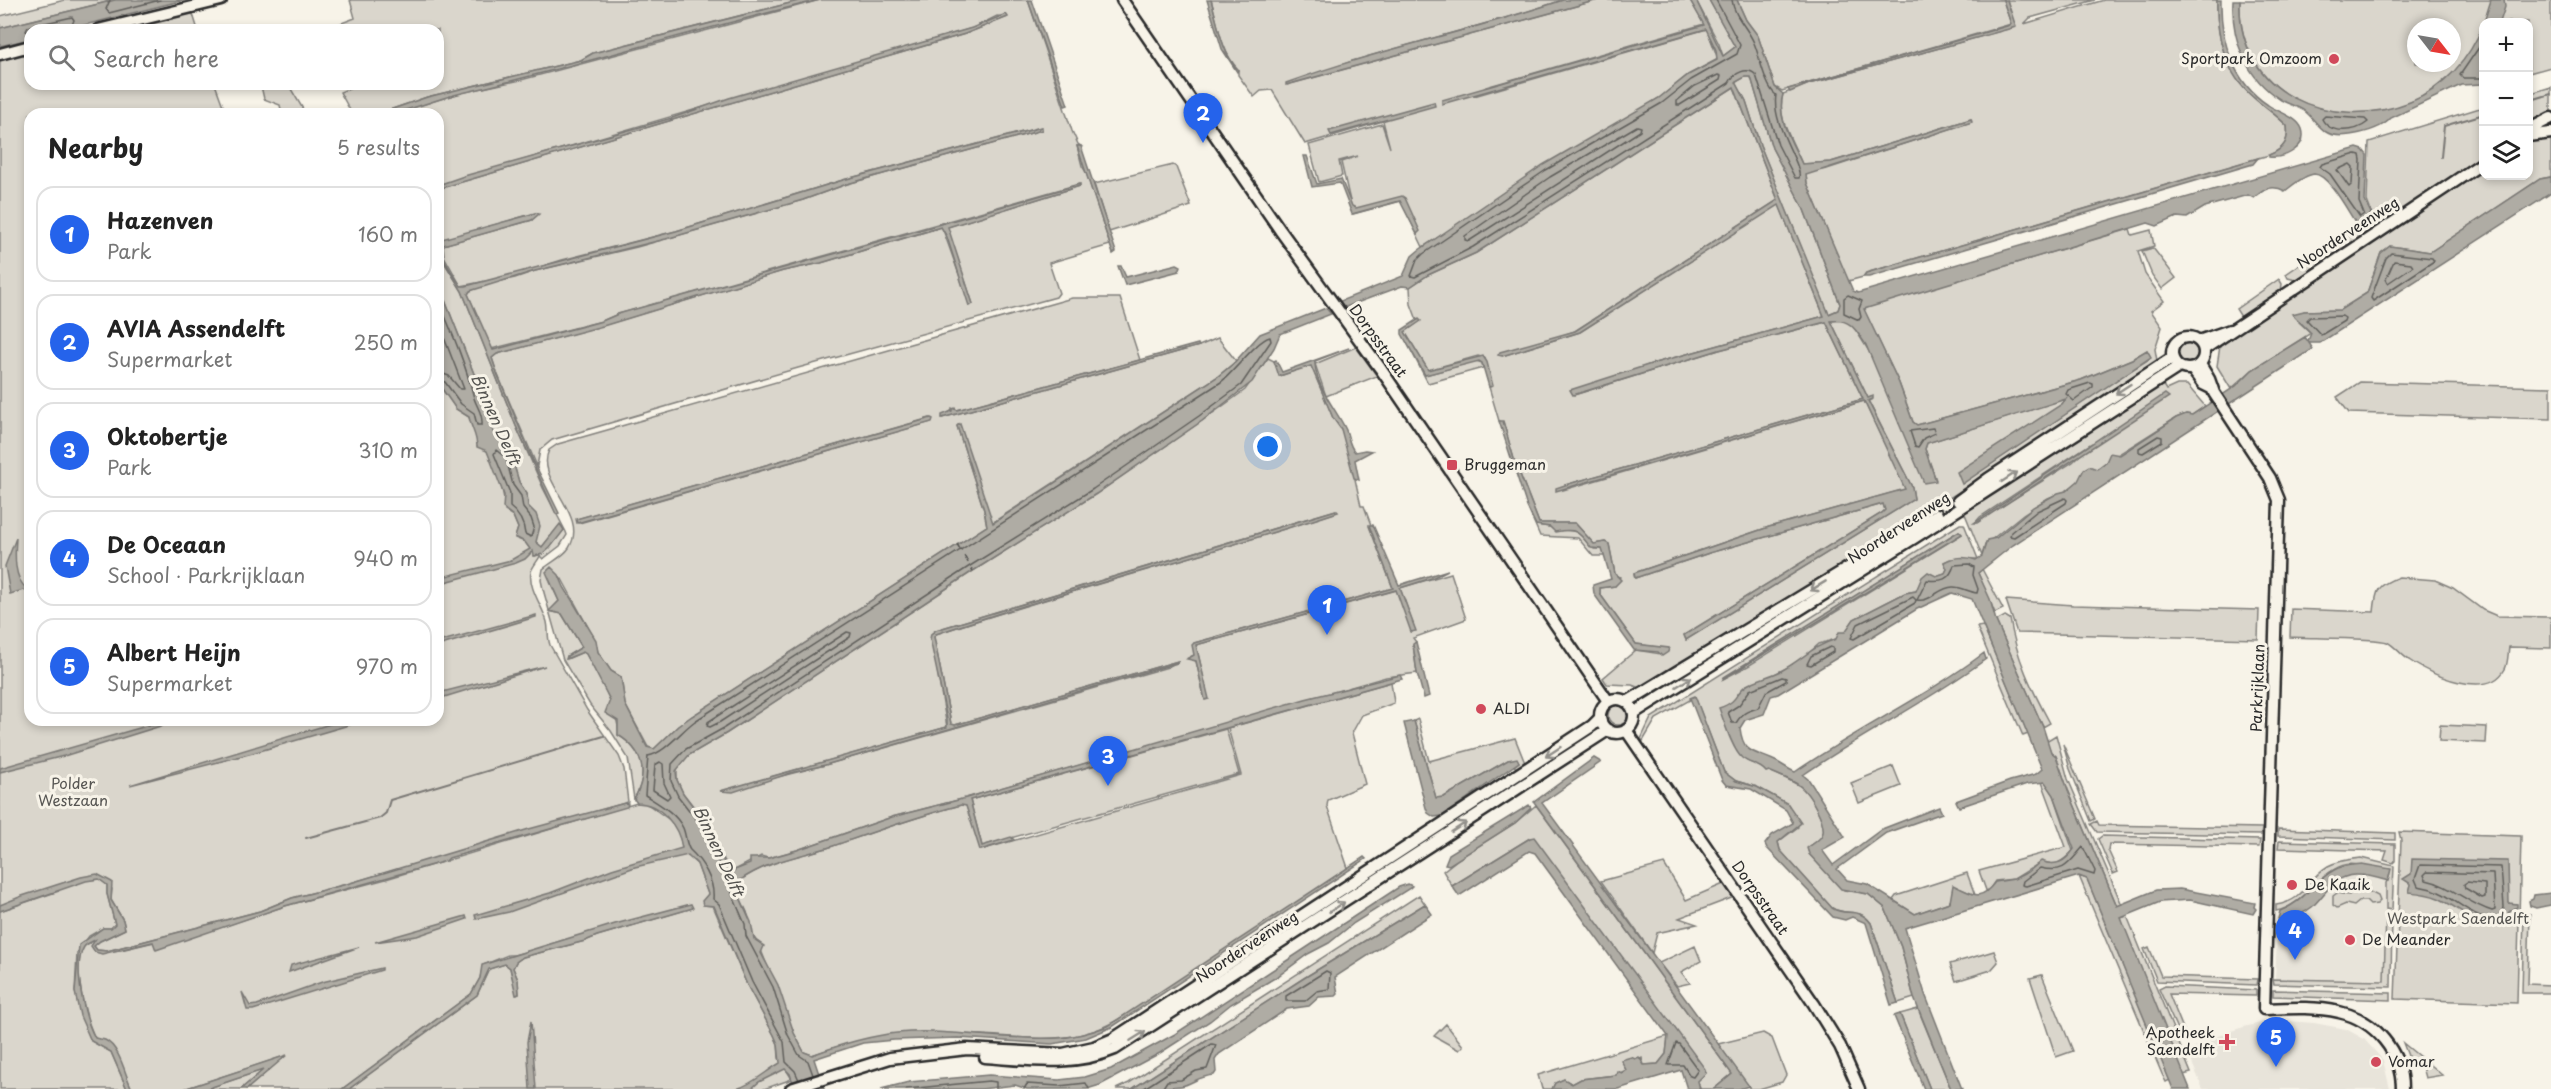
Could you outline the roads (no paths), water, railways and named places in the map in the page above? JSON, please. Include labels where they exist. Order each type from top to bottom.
[{"type":"street","points":[[123,24],[221,0]]},
{"type":"street","name":"Dorpsstraat","points":[[1122,0],[1280,230],[1380,368],[1608,701]]},
{"type":"street","points":[[0,54],[24,48]]},
{"type":"street","points":[[2533,127],[2551,118]]},
{"type":"street","points":[[2533,135],[2551,133]]},
{"type":"street","name":"Noorderveenweg","points":[[2201,345],[2224,337],[2230,330],[2479,165]]},
{"type":"street","points":[[2188,337],[2201,345],[2204,357],[2196,366],[2176,362],[2172,348],[2178,340],[2188,337]]},
{"type":"street","name":"Noorderveenweg","points":[[1627,702],[1948,508],[1988,479],[2176,362]]},
{"type":"street","name":"Noorderveenweg","points":[[1634,712],[1914,538],[2176,362]]},
{"type":"street","name":"Parkrijklaan","points":[[2196,366],[2210,379],[2213,390],[2270,478],[2279,500],[2264,1009],[2291,1008],[2340,1012],[2365,1023],[2387,1042],[2394,1053],[2401,1068],[2402,1089]]},
{"type":"street","points":[[1614,699],[1627,702],[1634,712],[1631,725],[1620,732],[1608,730],[1600,718],[1604,706],[1608,701],[1614,699]]},
{"type":"street","name":"Noorderveenweg","points":[[791,1089],[890,1058],[968,1049],[1064,1054],[1094,1047],[1113,1039],[1592,726],[1600,718]]},
{"type":"street","name":"Noorderveenweg","points":[[862,1066],[929,1057],[967,1055],[1064,1061],[1087,1058],[1115,1049],[1608,730]]},
{"type":"street","name":"Dorpsstraat","points":[[1626,730],[1826,1022],[1840,1046],[1859,1089]]},
{"type":"water","points":[[115,0],[184,0],[89,24],[24,24],[24,40],[0,46],[0,28]]},
{"type":"water","points":[[802,0],[820,0],[730,22],[413,108],[395,108],[427,97],[581,60],[593,53]]},
{"type":"water","points":[[1028,0],[1032,0],[1068,105],[1065,106]]},
{"type":"water","points":[[1207,0],[1211,0],[1224,46],[1237,72],[1222,49]]},
{"type":"water","points":[[1563,0],[1598,0],[1286,85],[1286,83],[1354,60]]},
{"type":"water","points":[[1690,0],[1696,0],[1723,56],[1735,47],[1709,0],[1737,0],[1746,20],[1758,36],[1775,87],[1783,94],[1781,103],[1783,121],[1802,164],[1831,162],[1971,119],[1972,122],[1806,175],[1807,183],[1853,291],[1858,293],[2357,148],[2363,150],[2367,155],[2365,201],[2371,213],[2366,222],[2357,225],[2332,187],[2326,180],[2314,174],[2303,178],[2285,191],[2268,188],[2254,198],[2248,195],[2205,207],[2187,218],[2177,217],[2157,226],[2148,223],[1864,309],[1899,383],[1913,422],[1917,425],[2081,380],[2132,359],[2147,350],[2151,357],[1962,484],[1957,472],[2062,404],[2066,399],[1927,443],[1925,449],[1936,481],[1924,483],[1866,345],[1848,323],[1831,321],[1868,398],[1873,396],[1873,399],[1868,401],[1912,487],[1914,499],[1686,640],[1684,635],[1882,513],[1885,510],[1883,504],[1709,553],[1635,578],[1634,573],[1769,527],[1905,489],[1864,401],[1556,491],[1556,488],[1565,485],[1863,399],[1826,322],[1719,350],[1573,395],[1570,390],[1651,364],[1824,316],[1779,205],[1580,332],[1502,356],[1498,355],[1500,352],[1575,331],[1778,200],[1734,87],[1476,253],[1428,275],[1410,287],[1402,286],[1343,308],[1338,302],[1403,276],[1412,256],[1419,250],[1543,165],[1659,98],[1688,75],[1717,60],[1716,50],[1706,29],[1442,104],[1442,100],[1704,25]],"holes":[[[1745,77],[1751,77],[1772,148],[1803,207],[1840,304],[1838,310],[1829,314],[1760,145],[1746,101],[1736,82]]]},
{"type":"water","points":[[2003,0],[2007,0],[2016,27],[1809,84],[1790,92],[1788,89],[2007,26],[2011,24]]},
{"type":"water","points":[[2217,0],[2221,0],[2226,45],[2237,72],[2256,96],[2292,118],[2302,129],[2302,141],[2288,154],[2269,157],[2284,144],[2287,126],[2244,88],[2229,66],[2218,27]]},
{"type":"water","points":[[2233,0],[2240,0],[2243,33],[2254,60],[2271,82],[2294,98],[2320,108],[2350,112],[2380,110],[2410,102],[2434,89],[2453,72],[2461,72],[2461,62],[2479,35],[2479,84],[2461,85],[2369,131],[2350,135],[2332,135],[2323,130],[2303,110],[2281,100],[2258,81],[2243,57],[2233,15]]},
{"type":"water","points":[[2491,0],[2504,0],[2505,7],[2501,18],[2485,18]]},
{"type":"water","points":[[1006,14],[1008,17],[965,34],[444,187],[444,183],[464,176],[672,118],[729,98],[972,28]]},
{"type":"water","points":[[1434,102],[1435,106],[1331,135],[1329,131]]},
{"type":"water","points":[[1042,127],[1042,130],[847,184],[803,200],[666,239],[535,271],[470,291],[468,294],[493,350],[1080,184],[1080,186],[948,227],[973,304],[969,306],[947,237],[941,227],[821,263],[783,271],[603,326],[497,354],[492,358],[497,373],[533,460],[559,513],[556,514],[516,426],[462,291],[444,262],[444,255],[461,286],[466,286],[676,231],[843,180]]},
{"type":"water","points":[[1077,146],[1081,146],[1116,252],[1113,254]]},
{"type":"water","points":[[1304,156],[1307,156],[1317,184],[1341,179],[1352,206],[1356,208],[1402,196],[1420,231],[1417,234],[1400,201],[1352,214],[1340,183],[1312,187]]},
{"type":"water","points":[[2258,158],[2253,164],[1863,277],[1866,273]]},
{"type":"water","points":[[2551,177],[2551,193],[2320,343],[2308,341],[2311,333],[2292,314],[2304,311],[2340,310],[2367,293],[2381,253],[2390,246],[2430,252],[2540,179]]},
{"type":"water","points":[[539,214],[532,220],[444,245],[444,238]]},
{"type":"water","points":[[1177,264],[1181,266],[1179,271],[1125,285],[1118,266],[1121,266],[1126,277]]},
{"type":"water","points":[[444,298],[478,384],[491,428],[511,455],[519,482],[527,494],[528,506],[536,514],[540,526],[536,542],[542,547],[560,524],[564,530],[543,554],[534,556],[533,551],[525,559],[516,563],[444,582],[444,577],[511,560],[530,549],[525,542],[515,537],[518,528],[513,516],[503,508],[504,495],[487,451],[477,447],[469,417],[456,409],[444,392]]},
{"type":"water","name":"Binnen Delft","points":[[1326,308],[1331,314],[1280,334],[1274,348],[1252,382],[1202,421],[1096,494],[973,571],[727,733],[689,755],[676,771],[683,793],[707,825],[725,864],[732,871],[750,864],[750,858],[769,858],[797,850],[892,817],[966,798],[1305,699],[1400,675],[1402,679],[970,800],[982,846],[1011,837],[1014,840],[980,850],[966,806],[961,805],[773,864],[739,881],[738,893],[751,922],[754,939],[764,946],[761,953],[778,985],[794,1033],[804,1052],[812,1055],[853,1041],[897,1033],[937,1032],[1018,1038],[1058,1038],[1108,1026],[1364,857],[1366,859],[1112,1027],[1086,1038],[1052,1044],[958,1038],[863,1043],[814,1059],[824,1089],[795,1089],[790,1074],[785,1069],[759,1082],[751,1089],[736,1089],[780,1063],[778,1044],[747,985],[714,906],[703,905],[702,901],[708,894],[697,864],[688,855],[635,867],[509,912],[476,919],[475,915],[550,893],[612,869],[682,848],[677,832],[667,817],[661,811],[637,803],[634,799],[641,780],[641,763],[633,748],[618,735],[618,721],[605,713],[610,700],[586,654],[583,652],[566,659],[582,647],[562,614],[549,611],[559,601],[546,572],[551,567],[559,575],[596,640],[598,652],[611,671],[621,677],[625,704],[647,747],[654,749],[692,716],[987,526],[957,426],[960,424],[993,523],[1217,377],[1233,364],[1260,334]]},
{"type":"water","points":[[1419,319],[1421,321],[1405,332],[1428,370],[1483,356],[1487,362],[1493,386],[1489,387],[1482,363],[1479,361],[1425,375],[1402,334],[1402,330]]},
{"type":"water","points":[[2305,337],[2313,349],[2013,545],[1978,573],[1990,599],[1996,621],[2043,727],[2051,752],[2056,756],[2117,906],[2156,890],[2180,889],[2255,903],[2256,909],[2253,914],[2190,900],[2160,902],[2121,918],[2190,1089],[2173,1089],[2087,879],[2079,876],[1905,928],[1925,994],[1962,1089],[1951,1089],[1914,998],[1901,947],[1885,908],[1868,894],[1841,889],[1809,854],[1807,848],[1819,839],[1823,830],[1820,817],[1812,802],[1804,790],[1789,779],[1769,771],[1766,772],[1738,754],[1719,708],[1734,700],[1747,685],[1781,671],[1813,649],[1836,639],[1839,632],[1845,632],[1854,619],[1905,593],[1916,591],[1922,577],[1928,572],[1936,576],[1945,573],[1947,569],[1944,562],[1960,558],[1976,560],[1982,556],[1987,540],[1996,538],[2033,507],[2066,491],[2078,481],[2084,469],[2089,466],[2097,469],[2106,462],[2110,453],[2120,455],[2176,418],[2186,414],[2192,415],[2236,386],[2252,370]],"holes":[[[1952,593],[1972,599],[2042,769],[2036,774],[1956,801],[1959,807],[2027,784],[2045,782],[2054,795],[2074,849],[2060,862],[2041,861],[2028,872],[2014,879],[1995,882],[1980,895],[1971,894],[1953,885],[1950,902],[1915,914],[1867,884],[1847,880],[1837,869],[1886,833],[1942,813],[1939,807],[1882,829],[1833,865],[1822,850],[1845,837],[1809,780],[1803,775],[1964,675],[1986,659],[1984,653],[1938,685],[1795,772],[1750,750],[1744,743],[1740,728],[1745,720],[1764,714],[1771,696],[1778,694],[1917,609]]]},
{"type":"water","points":[[1198,344],[1199,346],[942,418],[942,415],[952,411],[952,408],[957,410]]},
{"type":"water","points":[[1349,348],[1315,361],[1315,364],[1319,382],[1346,430],[1353,450],[1355,452],[1372,451],[1355,460],[1359,480],[1354,478],[1341,429],[1333,418],[1311,366],[1279,376],[1274,361],[1276,360],[1282,372]]},
{"type":"water","points":[[2165,394],[2169,397],[1974,523]]},
{"type":"water","points":[[931,418],[932,422],[577,523],[576,519]]},
{"type":"water","points":[[1499,421],[1503,421],[1514,459],[1539,523],[1575,523],[1594,544],[1605,542],[1609,544],[1615,574],[1621,580],[1615,586],[1600,588],[1600,594],[1636,644],[1669,648],[1668,652],[1662,656],[1658,652],[1634,650],[1594,594],[1593,585],[1611,579],[1602,549],[1591,548],[1576,532],[1568,530],[1555,532],[1550,527],[1536,525],[1527,507]]},
{"type":"water","points":[[1336,510],[1338,512],[1036,602],[936,634],[934,637],[951,724],[955,725],[1178,661],[1177,663],[791,773],[733,792],[720,791],[947,727],[930,639],[931,634],[936,630]]},
{"type":"water","points":[[1369,525],[1373,525],[1399,585],[1448,570],[1432,578],[1400,588],[1416,631],[1411,632],[1396,590],[1196,645],[1209,699],[1205,700],[1196,661],[1187,659],[1194,655],[1192,645],[1194,643],[1393,588]]},
{"type":"water","points":[[1959,531],[1962,534],[1723,679],[1724,677]]},
{"type":"water","points":[[16,538],[17,572],[24,590],[10,594],[5,566]]},
{"type":"water","points":[[536,615],[536,617],[444,644],[444,640]]},
{"type":"water","points":[[1416,642],[1429,696],[1424,698],[1417,673],[1413,644]]},
{"type":"water","points":[[545,666],[444,697],[444,691]]},
{"type":"water","points":[[1695,696],[1724,772],[1736,781],[1757,787],[1788,804],[1801,823],[1778,842],[1780,850],[1832,908],[1842,912],[1857,913],[1871,923],[1898,1003],[1891,1005],[1866,923],[1852,917],[1845,920],[1833,917],[1767,848],[1765,844],[1772,835],[1793,823],[1786,810],[1751,789],[1726,785],[1722,780],[1690,698]]},
{"type":"water","points":[[1414,721],[1436,798],[1444,797],[1508,760],[1517,758],[1519,762],[1442,816],[1434,817],[1428,813],[1426,808],[1404,723]]},
{"type":"water","points":[[146,726],[161,726],[64,756],[0,772],[0,768]]},
{"type":"water","points":[[323,726],[345,726],[253,753],[130,785]]},
{"type":"water","points":[[1594,758],[1601,762],[1542,803],[1749,1086],[1739,1089],[1714,1089],[1732,1074],[1534,802]]},
{"type":"water","points":[[628,804],[627,807],[285,906],[156,950],[153,942],[102,954],[95,952],[91,946],[95,940],[89,943],[84,947],[79,967],[81,993],[87,1019],[95,1038],[105,1040],[115,1049],[132,1089],[127,1089],[111,1052],[91,1041],[80,1016],[75,992],[79,945],[103,928],[111,928],[115,924],[107,894],[107,885],[99,879],[86,881],[0,911],[0,905],[22,896],[97,874],[112,882],[111,900],[123,920],[125,929],[94,946],[97,950],[107,951],[260,911],[292,898]]},
{"type":"water","points":[[1529,805],[1531,808],[1515,823],[1449,865],[1445,864],[1449,854]]},
{"type":"water","points":[[1534,837],[1705,1069],[1706,1073],[1698,1081],[1700,1089],[1687,1089],[1681,1070],[1618,1089],[1552,1089],[1555,1083],[1564,1079],[1572,1084],[1581,1079],[1616,1075],[1617,1071],[1622,1073],[1626,1070],[1621,1060],[1631,1057],[1635,1059],[1639,1057],[1644,1065],[1658,1064],[1666,1054],[1668,1036],[1535,853],[1529,851],[1459,896],[1452,886]]},
{"type":"water","points":[[2412,859],[2508,861],[2509,903],[2517,904],[2517,907],[2509,912],[2508,921],[2498,924],[2488,923],[2471,917],[2435,897],[2409,892],[2411,884],[2403,879],[2411,874]]},
{"type":"water","points":[[2362,864],[2391,869],[2388,881],[2372,876],[2347,876],[2335,882],[2305,912],[2283,922],[2278,919],[2280,911],[2303,897],[2326,875],[2340,867]]},
{"type":"water","points":[[1408,884],[1412,886],[1354,923],[1329,943],[1231,1004],[1210,1021],[1160,1053],[1100,1085],[1087,1089],[1027,1089],[1015,1085],[981,1089],[881,1089],[909,1082],[989,1075],[1059,1080],[1085,1077],[1111,1069],[1175,1034],[1399,887]]},
{"type":"water","points":[[2551,893],[2551,905],[2536,908],[2530,906],[2529,901],[2534,895]]},
{"type":"water","points":[[691,904],[693,908],[523,957],[516,962],[513,968],[518,980],[519,994],[516,995],[510,968],[505,964],[489,969],[477,995],[349,1089],[342,1089],[471,994],[480,978],[482,965],[615,924]]},
{"type":"water","points":[[1425,904],[1432,914],[1335,977],[1338,994],[1336,996],[1319,997],[1309,1006],[1287,1009],[1219,1054],[1215,1060],[1214,1075],[1181,1086],[1132,1089],[1304,978]]},
{"type":"water","points":[[466,916],[467,919],[417,936],[375,942]]},
{"type":"water","points":[[359,947],[289,972],[291,965]]},
{"type":"water","points":[[382,968],[382,970],[253,1010],[247,1010],[242,992],[250,1006],[257,1005],[322,982]]},
{"type":"water","points":[[1900,1014],[1930,1089],[1924,1089],[1894,1016]]},
{"type":"water","points":[[531,1021],[536,1089],[530,1089],[527,1042]]},
{"type":"water","points":[[287,1055],[247,1089],[241,1089],[263,1070],[206,1089],[184,1089]]},
{"type":"waterway","points":[[2533,99],[2551,94]]},
{"type":"waterway","points":[[2441,157],[2444,126],[2479,116]]},
{"type":"waterway","points":[[306,838],[380,818],[386,813],[390,800],[604,736]]},
{"type":"place","name":"Sportpark Omzoom","points":[[2334,59]]},
{"type":"place","name":"AVIA Assendelft","points":[[1203,143]]},
{"type":"place","name":"Bruggeman","points":[[1452,465]]},
{"type":"place","name":"Hazenven","points":[[1327,635]]},
{"type":"place","name":"ALDI","points":[[1481,709]]},
{"type":"place","name":"Oktobertje","points":[[1108,786]]},
{"type":"place","name":"De Kaaik","points":[[2292,885]]},
{"type":"place","name":"De Meander","points":[[2350,940]]},
{"type":"place","name":"De Oceaan","points":[[2295,960]]},
{"type":"place","name":"Apotheek Saendelft","points":[[2227,1042]]},
{"type":"place","name":"Vomar","points":[[2376,1062]]},
{"type":"place","name":"Albert Heijn","points":[[2276,1067]]},
{"type":"park label","name":"Polder Westzaan","points":[[73,792]]},
{"type":"park label","name":"Westpark Saendelft","points":[[2458,919]]}]
